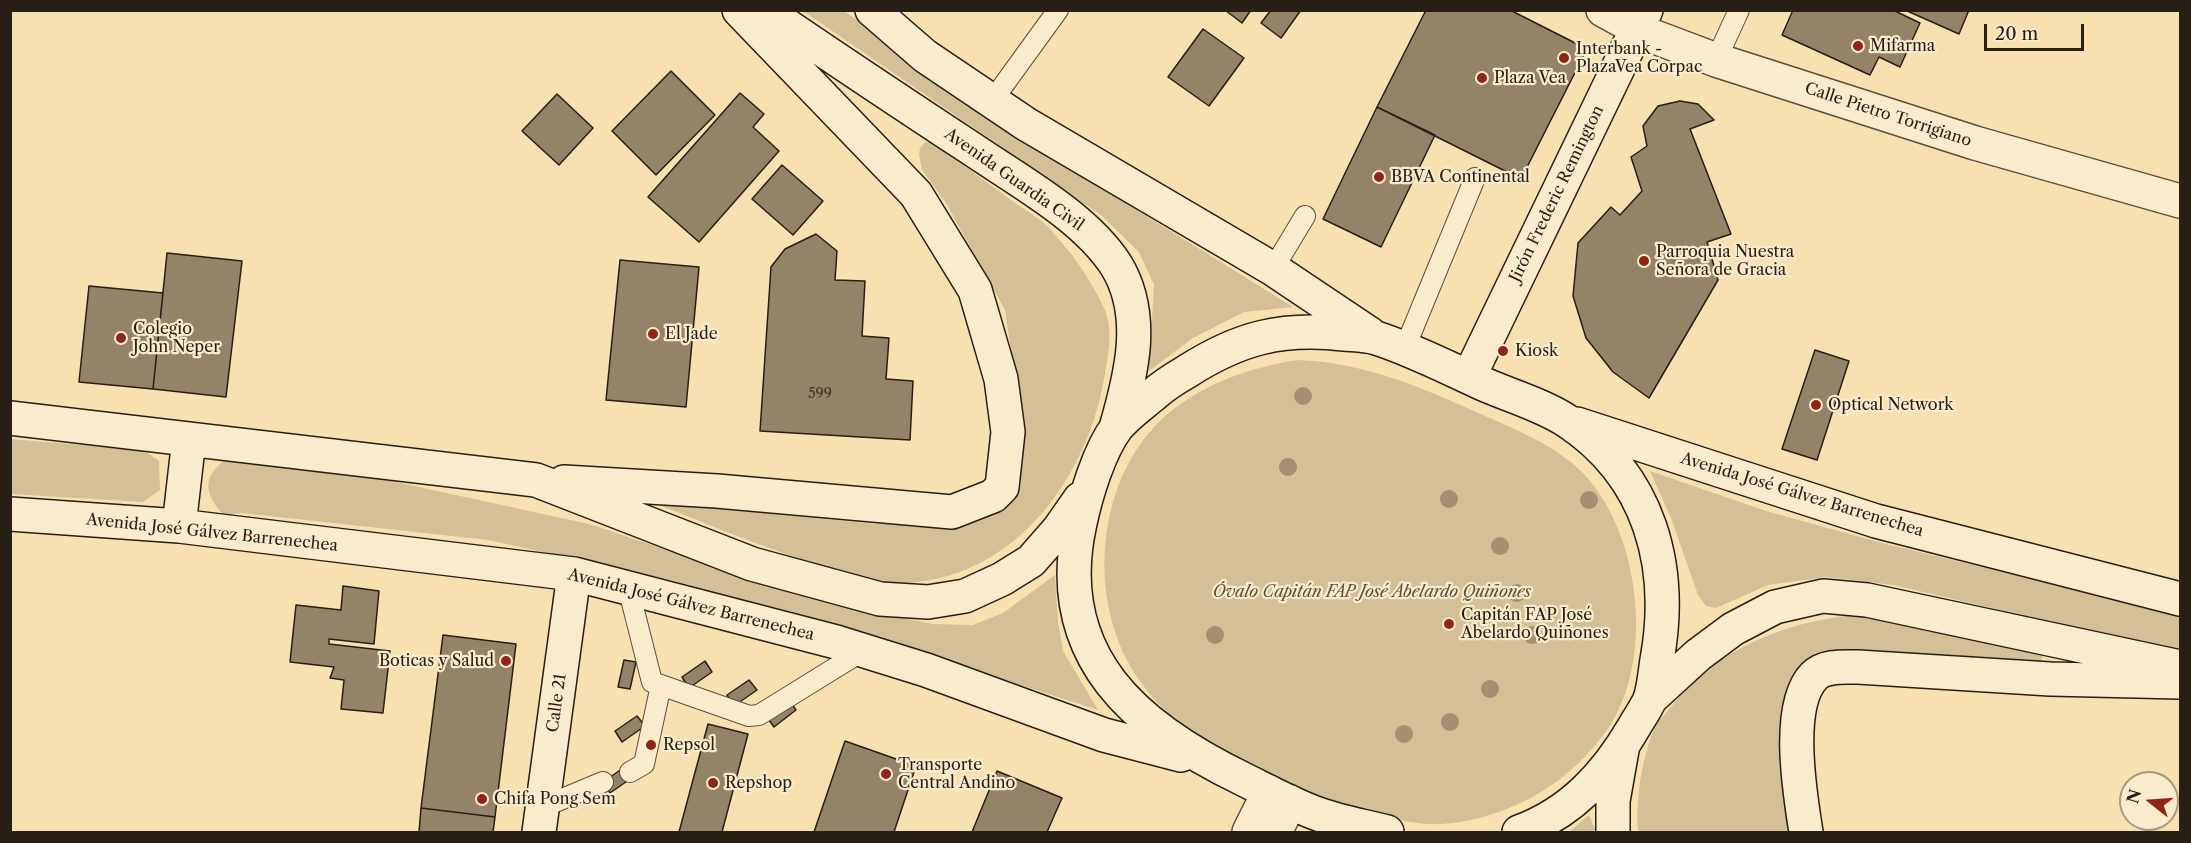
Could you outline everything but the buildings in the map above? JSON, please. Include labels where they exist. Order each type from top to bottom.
[{"type":"main road","points":[[10,418],[536,480],[717,491],[952,512],[993,496],[1002,487],[1008,432],[1001,379],[975,290],[916,194],[739,10]]},
{"type":"main road","name":"Avenida Guardia Civil","points":[[764,10],[1036,192],[1084,228],[1116,266],[1127,292],[1134,332],[1131,373],[1116,428]]},
{"type":"main road","points":[[872,10],[926,56],[1026,124],[1273,269],[1374,337],[1565,420],[1596,446],[1623,475],[1638,498],[1652,528],[1662,573],[1663,627],[1650,699]]},
{"type":"main road","name":"Calle Pietro Torrigiano","points":[[1602,10],[1642,19],[1647,34],[1716,60],[1975,144],[2181,201]]},
{"type":"main road","name":"Jirón Frederic Remington","points":[[1468,377],[1642,19]]},
{"type":"main road","points":[[536,480],[752,564],[880,599],[928,602],[965,596],[1002,579],[1031,561],[1059,529],[1088,487],[1116,428],[1158,390],[1217,352],[1267,334],[1310,330],[1374,337]]},
{"type":"main road","name":"Avenida José Gálvez Barrenechea","points":[[1565,420],[1876,521],[2181,599]]},
{"type":"main road","points":[[179,526],[189,439]]},
{"type":"main road","points":[[1088,487],[1076,538],[1074,582],[1082,626],[1095,661],[1131,708],[1155,729],[1204,760],[1353,832]]},
{"type":"main road","name":"Avenida José Gálvez Barrenechea","points":[[10,514],[179,526],[574,574],[864,650],[1142,746],[1204,760]]},
{"type":"main road","name":"Calle 21","points":[[541,820],[574,574]]},
{"type":"main road","points":[[1519,832],[1542,824],[1578,800],[1623,746],[1650,699],[1698,655],[1733,629],[1775,607],[1823,596],[1867,600],[2181,667]]},
{"type":"main road","points":[[1806,832],[1800,792],[1798,710],[1805,688],[1815,674],[1827,669],[1858,667],[2050,679],[2181,682]]},
{"type":"main road","points":[[1612,832],[1613,801],[1623,746]]},
{"type":"main road","points":[[1248,832],[1292,803]]},
{"type":"main road","points":[[1275,832],[1292,803]]},
{"type":"main road","points":[[1292,803],[1387,832]]},
{"type":"lane","points":[[992,101],[1058,10]]},
{"type":"lane","points":[[1716,60],[1740,10]]},
{"type":"lane","points":[[1404,350],[1474,178]]},
{"type":"lane","points":[[1273,269],[1305,216]]},
{"type":"lane","points":[[628,587],[650,678],[661,685],[754,717],[864,650]]},
{"type":"lane","points":[[630,772],[644,764],[661,685]]},
{"type":"lane","points":[[541,820],[603,782]]},
{"type":"green space","points":[[803,11],[844,11],[1119,199],[1293,307],[1244,312],[1193,338],[1149,371],[1154,285],[1139,252],[1101,215]]},
{"type":"green space","points":[[925,142],[935,142],[965,167],[1044,223],[1079,265],[1104,308],[1109,325],[1108,352],[1095,417],[1080,454],[1060,489],[1036,520],[1007,546],[974,566],[937,579],[896,583],[861,577],[804,560],[652,502],[875,524],[914,524],[980,513],[1017,389],[1005,310],[946,203],[922,170],[919,155],[920,148]]},
{"type":"green space","name":"Óvalo Capitán FAP José Abelardo Quiñones","points":[[1297,360],[1346,366],[1393,378],[1438,395],[1530,436],[1572,463],[1594,486],[1612,515],[1625,548],[1633,583],[1636,619],[1634,654],[1627,688],[1615,717],[1605,733],[1578,763],[1551,786],[1507,809],[1459,822],[1442,824],[1412,822],[1377,815],[1300,787],[1225,750],[1169,714],[1143,685],[1124,653],[1111,617],[1105,579],[1106,540],[1113,502],[1127,466],[1148,434],[1189,398],[1233,376]]},
{"type":"green space","points":[[10,439],[143,450],[159,461],[160,490],[143,502],[11,494]]},
{"type":"green space","points":[[228,457],[336,469],[589,524],[823,602],[933,624],[973,625],[1003,613],[1055,575],[1058,622],[1063,651],[1098,710],[863,634],[675,581],[488,540],[242,513],[223,515],[212,498],[208,484],[213,471]]},
{"type":"green space","points":[[1650,471],[1766,511],[1882,543],[2180,615],[2180,652],[1893,585],[1827,577],[1768,585],[1716,608],[1706,606],[1698,595],[1671,518]]},
{"type":"green space","points":[[1854,615],[2043,655],[2040,666],[1822,654],[1790,832],[1638,832],[1640,782],[1654,729],[1688,687],[1729,655],[1752,642],[1802,624]]},
{"type":"green space","points":[[1589,815],[1596,832],[1569,832]]},
{"type":"place","name":"Mifarma","points":[[1858,46]]},
{"type":"place","name":"Interbank - PlazaVea Corpac","points":[[1564,58]]},
{"type":"place","name":"Plaza Vea","points":[[1482,78]]},
{"type":"place","name":"BBVA Continental","points":[[1379,177]]},
{"type":"place","name":"Parroquia Nuestra Señora de Gracia","points":[[1644,261]]},
{"type":"place","name":"El Jade","points":[[653,334]]},
{"type":"place","name":"Colegio John Neper","points":[[121,338]]},
{"type":"place","name":"Kiosk","points":[[1503,351]]},
{"type":"place","name":"Optical Network","points":[[1816,405]]},
{"type":"place","name":"Capitán FAP José Abelardo Quiñones","points":[[1449,624]]},
{"type":"place","name":"Boticas y Salud","points":[[506,661]]},
{"type":"place","name":"Repsol","points":[[651,745]]},
{"type":"place","name":"Transporte Central Andino","points":[[886,774]]},
{"type":"place","name":"Repshop","points":[[713,783]]},
{"type":"place","name":"Chifa Pong Sem","points":[[482,799]]}]
